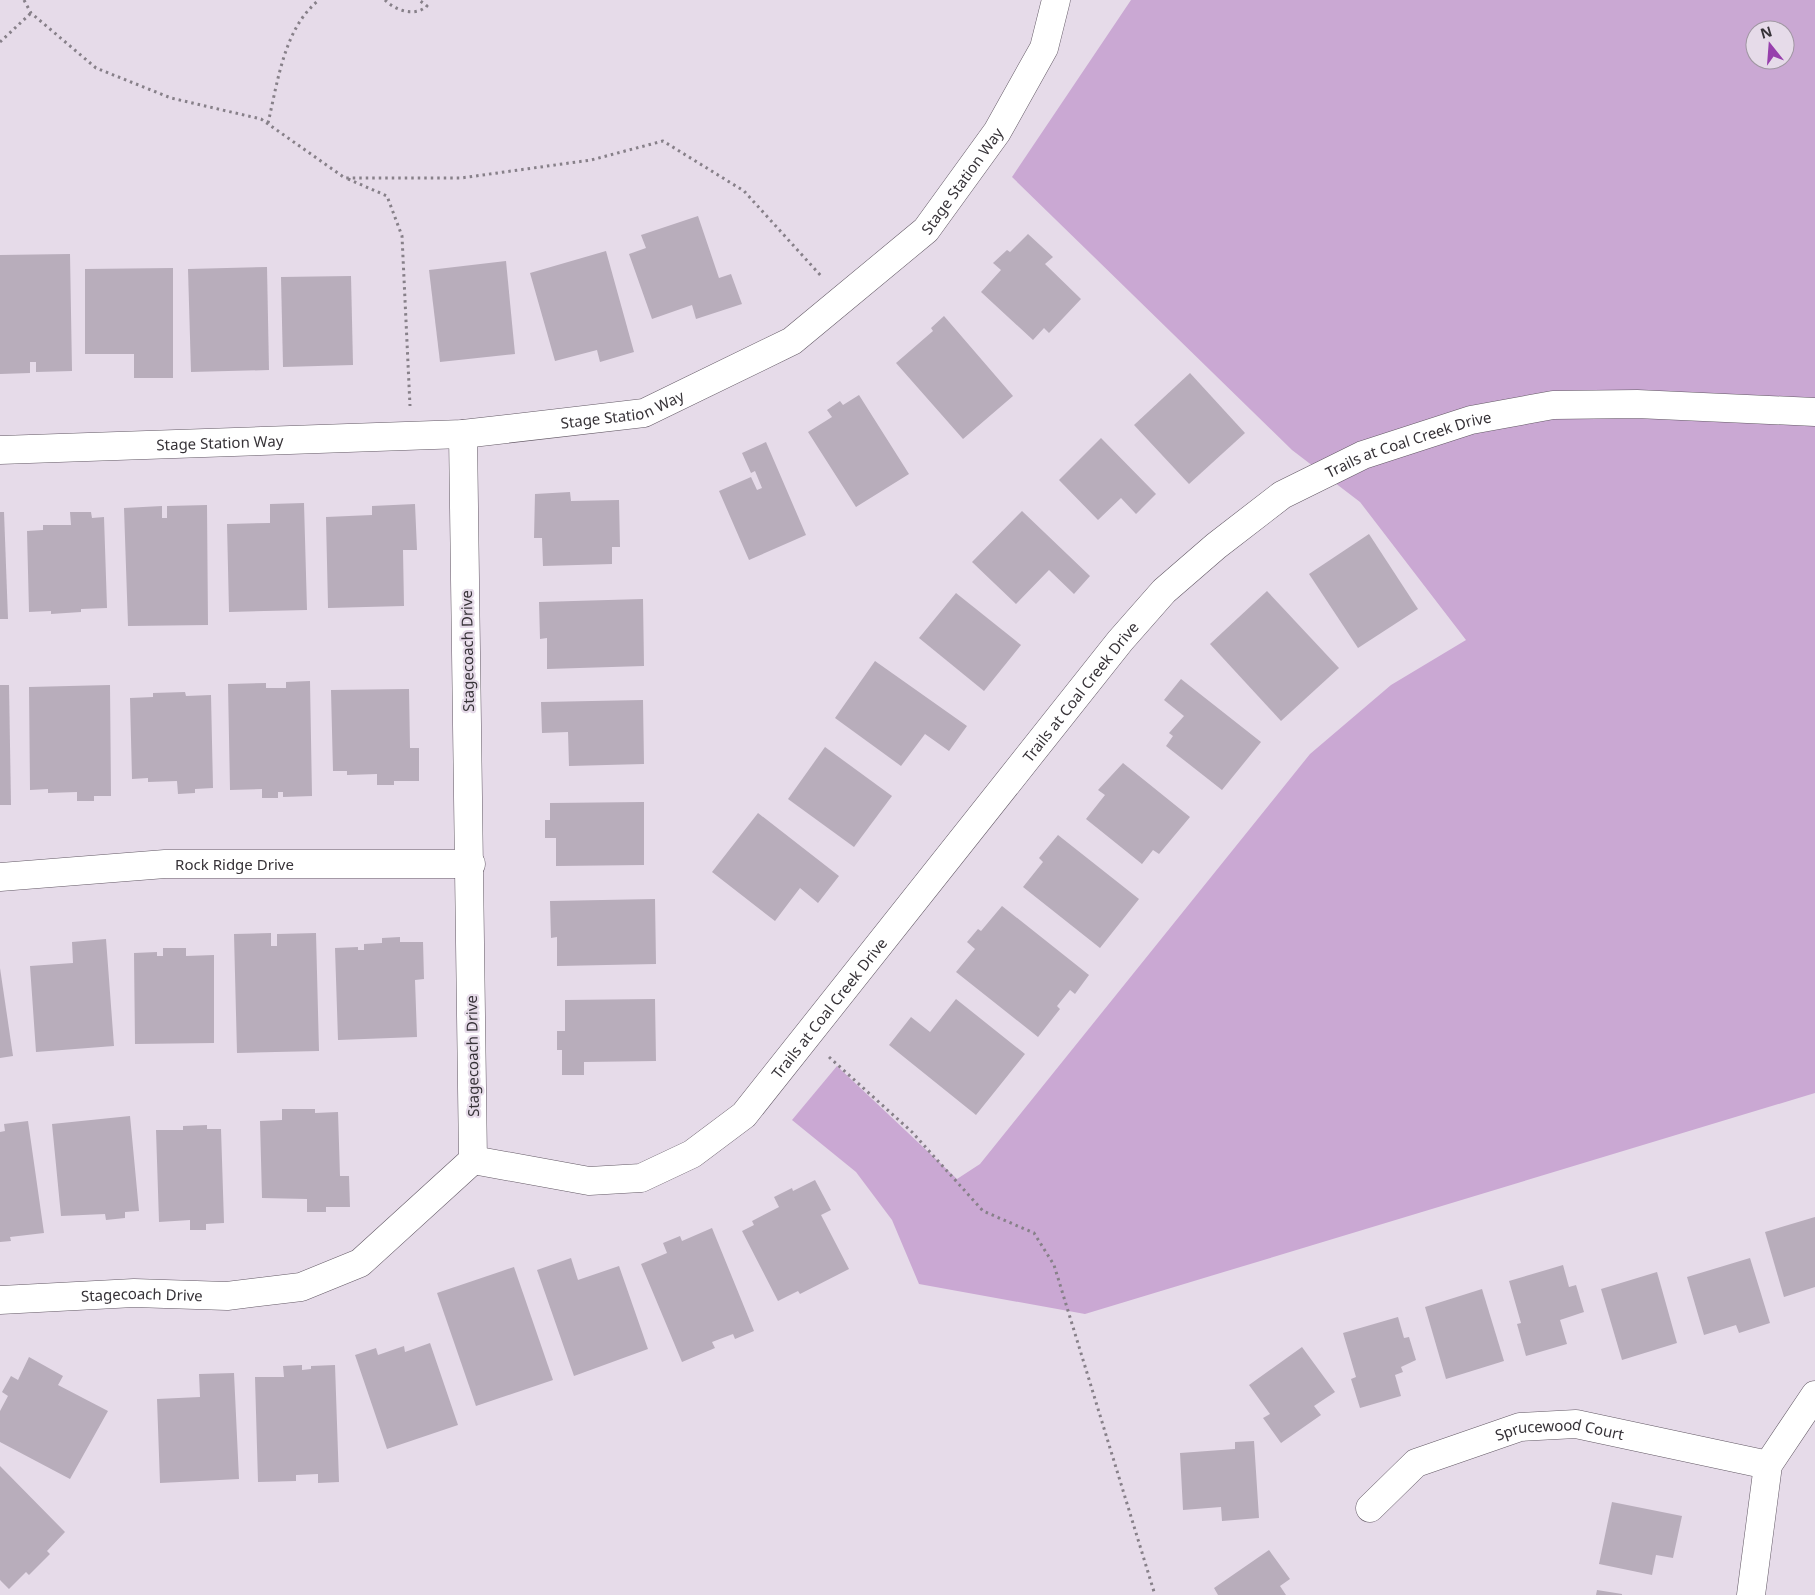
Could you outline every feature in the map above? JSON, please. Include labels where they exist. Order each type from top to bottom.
[{"type":"street","name":"Stage Station Way","points":[[0,450],[462,434],[644,413],[792,341],[926,230],[997,132],[1044,48],[1056,0]]},
{"type":"street","name":"Trails at Coal Creek Drive","points":[[473,1160],[589,1181],[641,1178],[692,1154],[744,1115],[1139,619],[1179,578],[1216,546],[1282,495],[1363,454],[1471,420],[1553,405],[1637,404],[1815,412]]},
{"type":"street","name":"Stagecoach Drive","points":[[0,1300],[134,1292],[227,1296],[301,1287],[360,1263],[473,1160],[471,864],[462,434]]},
{"type":"street","name":"Rock Ridge Drive","points":[[0,877],[165,864],[471,864]]},
{"type":"street","points":[[1750,1595],[1768,1465],[1815,1395]]},
{"type":"street","name":"Sprucewood Court","points":[[1370,1508],[1416,1463],[1520,1427],[1576,1424],[1768,1465]]},
{"type":"path","points":[[24,0],[31,13],[96,68],[171,98],[268,122],[345,178],[387,196],[402,236],[412,436]]},
{"type":"path","points":[[268,122],[284,55],[307,10],[318,0]]},
{"type":"path","points":[[385,0],[391,6],[409,12],[422,11],[427,6],[419,0]]},
{"type":"path","points":[[0,42],[31,13]]},
{"type":"path","points":[[345,178],[461,178],[591,160],[663,141],[744,191],[842,300]]},
{"type":"path","points":[[806,1037],[859,1082],[912,1132],[983,1211],[1034,1233],[1054,1265],[1155,1595]]},
{"type":"shaded area","points":[[1131,0],[1815,0],[1815,1093],[1085,1314],[919,1284],[892,1220],[856,1172],[792,1120],[837,1066],[957,1179],[980,1164],[1310,754],[1391,685],[1466,640],[1360,502],[1292,450],[1012,177]]},
{"type":"building","points":[[698,216],[719,278],[731,274],[742,304],[696,319],[692,305],[652,319],[629,254],[646,248],[641,235]]},
{"type":"building","points":[[1028,234],[1053,257],[1045,264],[1081,299],[1049,333],[1044,328],[1033,340],[981,292],[1001,270],[993,263],[1007,250],[1010,252]]},
{"type":"building","points":[[606,251],[634,352],[600,362],[597,350],[555,361],[530,273]]},
{"type":"building","points":[[70,254],[72,371],[36,372],[36,362],[30,362],[30,373],[0,374],[0,255]]},
{"type":"building","points":[[506,261],[515,354],[440,362],[429,270]]},
{"type":"building","points":[[267,267],[269,370],[191,372],[188,269]]},
{"type":"building","points":[[173,268],[173,378],[134,378],[134,354],[85,354],[85,269]]},
{"type":"building","points":[[351,276],[353,365],[283,367],[281,277]]},
{"type":"building","points":[[944,316],[1013,396],[963,439],[896,363],[933,331],[931,328]]},
{"type":"building","points":[[1190,373],[1245,433],[1189,484],[1134,425]]},
{"type":"building","points":[[859,395],[909,474],[856,507],[808,432],[832,417],[827,410],[840,401],[843,405]]},
{"type":"building","points":[[1101,438],[1156,494],[1136,514],[1121,498],[1098,520],[1059,480]]},
{"type":"building","points":[[766,442],[806,535],[749,560],[719,491],[751,477],[757,490],[762,488],[755,471],[751,473],[742,453]]},
{"type":"building","points":[[570,492],[571,501],[619,500],[620,547],[612,547],[612,564],[543,566],[542,538],[534,538],[535,494]]},
{"type":"building","points":[[304,503],[307,610],[229,612],[227,524],[270,523],[270,504]]},
{"type":"building","points":[[415,504],[417,550],[403,550],[404,606],[328,608],[326,517],[372,515],[372,506]]},
{"type":"building","points":[[207,505],[208,625],[128,626],[124,508],[162,506],[162,518],[167,518],[167,506]]},
{"type":"building","points":[[1022,511],[1090,576],[1074,594],[1049,570],[1016,604],[972,562]]},
{"type":"building","points":[[0,512],[4,512],[8,619],[0,619]]},
{"type":"building","points":[[70,512],[91,512],[92,518],[104,517],[107,608],[81,609],[81,612],[51,614],[51,611],[29,612],[27,531],[43,530],[43,525],[71,525]]},
{"type":"building","points":[[1369,534],[1418,609],[1358,648],[1309,574]]},
{"type":"building","points":[[1267,591],[1339,668],[1281,721],[1210,644]]},
{"type":"building","points":[[956,593],[1021,645],[984,691],[919,638]]},
{"type":"building","points":[[643,599],[644,666],[547,669],[547,638],[540,639],[539,602]]},
{"type":"building","points":[[875,661],[967,726],[949,751],[925,734],[901,766],[835,718]]},
{"type":"building","points":[[1181,679],[1261,742],[1222,790],[1166,746],[1173,736],[1169,733],[1184,716],[1164,700]]},
{"type":"building","points":[[310,681],[312,796],[283,797],[283,792],[278,792],[278,798],[262,798],[262,789],[230,790],[228,684],[266,683],[266,688],[286,688],[286,682]]},
{"type":"building","points":[[0,685],[9,685],[11,805],[0,805]]},
{"type":"building","points":[[110,685],[111,796],[94,796],[94,801],[77,801],[77,792],[48,793],[48,789],[30,790],[29,687]]},
{"type":"building","points":[[409,689],[410,748],[419,748],[419,781],[394,781],[394,785],[377,785],[377,774],[347,775],[347,771],[333,771],[331,690]]},
{"type":"building","points":[[185,692],[186,696],[211,695],[213,788],[195,789],[195,793],[178,794],[177,781],[148,782],[148,778],[132,779],[130,698],[153,697],[153,693]]},
{"type":"building","points":[[643,700],[644,764],[569,766],[568,732],[542,733],[541,702]]},
{"type":"building","points":[[825,747],[892,796],[854,847],[788,799]]},
{"type":"building","points":[[1123,763],[1190,817],[1159,854],[1153,850],[1142,864],[1086,819],[1105,795],[1098,790]]},
{"type":"building","points":[[644,802],[644,865],[556,866],[556,838],[545,838],[545,820],[550,820],[550,803]]},
{"type":"building","points":[[758,813],[839,876],[818,903],[800,888],[775,921],[712,872]]},
{"type":"building","points":[[1058,835],[1139,899],[1100,948],[1023,887],[1043,862],[1039,858]]},
{"type":"building","points":[[655,899],[656,964],[557,966],[557,937],[551,938],[550,901]]},
{"type":"building","points":[[1002,906],[1089,975],[1075,994],[1070,990],[1057,1006],[1060,1009],[1038,1037],[956,972],[975,949],[967,942],[978,929],[981,931]]},
{"type":"building","points":[[271,933],[271,946],[277,946],[277,934],[316,933],[319,1051],[237,1053],[234,934]]},
{"type":"building","points":[[400,937],[400,942],[423,942],[424,979],[415,980],[417,1037],[338,1040],[335,948],[358,947],[358,950],[364,950],[364,944],[382,943],[382,938]]},
{"type":"building","points":[[106,939],[114,1046],[36,1052],[30,966],[73,963],[72,942]]},
{"type":"building","points":[[163,948],[186,948],[186,956],[214,955],[214,1043],[135,1044],[134,953],[157,952],[157,956],[163,956]]},
{"type":"building","points":[[0,968],[13,1056],[0,1058]]},
{"type":"building","points":[[655,999],[656,1061],[584,1062],[584,1075],[562,1075],[562,1050],[557,1050],[557,1031],[565,1031],[565,1000]]},
{"type":"building","points":[[956,999],[1025,1054],[976,1115],[889,1045],[911,1017],[930,1032]]},
{"type":"building","points":[[282,1109],[315,1109],[315,1113],[338,1112],[340,1176],[349,1176],[350,1207],[326,1207],[326,1212],[307,1212],[307,1199],[262,1198],[260,1121],[282,1120]]},
{"type":"building","points":[[130,1116],[139,1211],[125,1212],[125,1218],[106,1220],[105,1214],[61,1216],[52,1124]]},
{"type":"building","points":[[28,1121],[44,1233],[10,1237],[11,1241],[0,1242],[0,1132],[5,1131],[4,1124]]},
{"type":"building","points":[[207,1125],[207,1129],[221,1129],[224,1223],[206,1224],[206,1230],[190,1230],[190,1220],[159,1222],[156,1130],[183,1130],[183,1126]]},
{"type":"building","points":[[815,1180],[831,1210],[821,1215],[849,1269],[800,1294],[798,1291],[778,1301],[742,1231],[754,1225],[752,1221],[779,1207],[774,1197],[792,1188],[793,1191]]},
{"type":"building","points":[[1815,1217],[1815,1287],[1784,1297],[1765,1232]]},
{"type":"building","points":[[712,1228],[754,1331],[735,1339],[733,1334],[712,1342],[715,1348],[682,1362],[641,1264],[667,1253],[663,1243],[680,1236],[682,1241]]},
{"type":"building","points":[[571,1258],[578,1280],[619,1266],[648,1349],[574,1376],[537,1270]]},
{"type":"building","points":[[1750,1258],[1770,1323],[1739,1333],[1736,1325],[1704,1335],[1687,1277]]},
{"type":"building","points":[[1563,1265],[1569,1287],[1576,1285],[1584,1312],[1560,1320],[1567,1344],[1526,1356],[1517,1324],[1521,1323],[1509,1281]]},
{"type":"building","points":[[514,1267],[553,1380],[476,1406],[437,1293]]},
{"type":"building","points":[[1657,1272],[1677,1343],[1622,1360],[1601,1289]]},
{"type":"building","points":[[1482,1289],[1504,1361],[1446,1379],[1425,1307]]},
{"type":"building","points":[[1398,1317],[1404,1338],[1409,1337],[1416,1360],[1401,1367],[1403,1372],[1395,1375],[1401,1396],[1360,1408],[1351,1379],[1356,1377],[1343,1333]]},
{"type":"building","points":[[430,1343],[458,1425],[387,1449],[355,1355],[376,1348],[378,1355],[404,1346],[405,1352]]},
{"type":"building","points":[[1302,1347],[1335,1392],[1314,1406],[1321,1415],[1281,1443],[1263,1418],[1270,1414],[1249,1385]]},
{"type":"building","points":[[29,1357],[63,1376],[58,1385],[108,1411],[70,1479],[0,1442],[0,1411],[8,1396],[2,1392],[11,1376],[18,1380]]},
{"type":"building","points":[[302,1365],[302,1370],[311,1369],[311,1366],[335,1365],[339,1482],[318,1483],[318,1474],[296,1475],[296,1481],[258,1482],[255,1377],[284,1377],[283,1366]]},
{"type":"building","points":[[234,1373],[239,1479],[160,1483],[157,1399],[200,1397],[199,1374]]},
{"type":"building","points":[[1254,1441],[1259,1518],[1222,1521],[1221,1507],[1183,1510],[1180,1453],[1235,1449],[1235,1442]]},
{"type":"building","points":[[0,1466],[65,1532],[47,1551],[50,1554],[29,1575],[26,1572],[9,1589],[0,1580]]},
{"type":"building","points":[[1612,1502],[1682,1516],[1673,1558],[1656,1555],[1652,1575],[1599,1564]]},
{"type":"building","points":[[1269,1550],[1290,1579],[1280,1586],[1286,1595],[1218,1595],[1214,1588]]},
{"type":"building","points":[[1597,1590],[1622,1594],[1622,1595],[1596,1595]]}]
